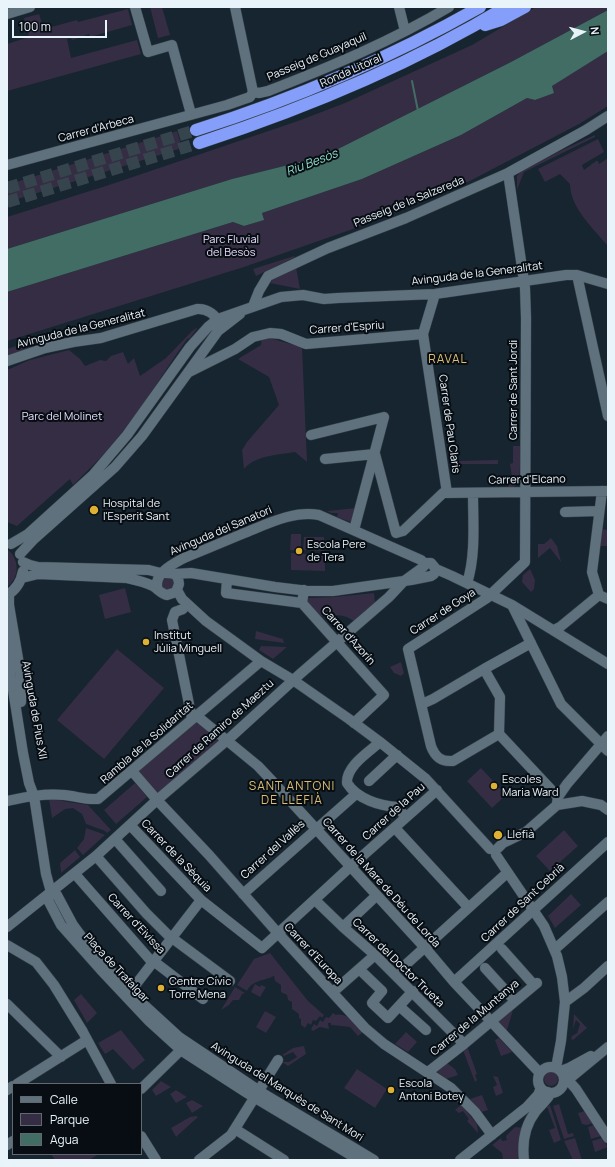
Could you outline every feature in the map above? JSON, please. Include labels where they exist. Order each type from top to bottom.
[{"type":"highway","points":[[400,49],[429,28],[465,7]]},
{"type":"highway","name":"Ronda Litoral","points":[[196,130],[256,110],[316,87],[400,49],[480,7]]},
{"type":"highway","name":"Ronda Litoral","points":[[200,142],[257,124],[331,95],[434,47],[506,7]]},
{"type":"highway","points":[[470,28],[488,25],[525,7]]},
{"type":"street","points":[[7,14],[30,7]]},
{"type":"street","points":[[135,7],[148,52],[172,45],[191,114]]},
{"type":"street","points":[[235,7],[253,92]]},
{"type":"street","points":[[399,7],[405,31]]},
{"type":"street","name":"Passeig de Guayaquil","points":[[191,114],[246,99],[252,96],[253,92],[265,92],[310,75],[405,31],[449,7]]},
{"type":"street","name":"Carrer d'Arbeca","points":[[7,165],[191,114]]},
{"type":"street","name":"Passeig de la Salzereda","points":[[249,308],[268,276],[328,248],[406,218],[508,173],[586,130],[608,116]]},
{"type":"street","name":"Passeig de la Salzereda","points":[[586,130],[608,122]]},
{"type":"street","name":"Carrer de Sant Jordi","points":[[491,594],[524,562],[526,492],[526,318],[524,281],[508,173]]},
{"type":"street","name":"Avinguda de la Generalitat","points":[[249,308],[280,297],[291,295],[324,298],[435,294],[564,275],[577,275],[608,284]]},
{"type":"street","points":[[577,275],[608,416]]},
{"type":"street","name":"Carrer de Pau Claris","points":[[435,294],[423,334],[447,493]]},
{"type":"street","name":"Avinguda de la Generalitat","points":[[7,362],[45,348],[101,338],[202,308],[209,311],[220,323]]},
{"type":"street","points":[[249,308],[220,323],[208,327],[190,347],[127,435],[93,475],[28,534],[9,543],[22,558],[30,565],[38,567],[148,570],[175,574],[191,573],[304,590],[333,591],[404,582],[425,569],[434,574],[436,569],[512,605],[606,659]]},
{"type":"street","points":[[18,703],[21,676],[8,594],[17,587],[22,578],[24,570],[22,558],[33,540],[115,467],[142,436],[218,331],[220,323]]},
{"type":"street","name":"Carrer d'Espriu","points":[[188,373],[235,349],[253,337],[270,333],[281,334],[306,344],[423,334]]},
{"type":"street","points":[[311,434],[384,417],[354,530]]},
{"type":"street","points":[[375,454],[396,533],[403,531],[443,493],[447,493]]},
{"type":"street","points":[[325,459],[375,454]]},
{"type":"street","points":[[554,630],[603,597],[592,572],[599,511],[605,491]]},
{"type":"street","name":"Carrer d'Elcano","points":[[447,493],[605,491]]},
{"type":"street","points":[[467,583],[470,573],[473,535],[473,493]]},
{"type":"street","points":[[565,512],[599,511]]},
{"type":"street","name":"Avinguda del Sanatori","points":[[163,573],[170,566],[184,558],[281,519],[313,514],[319,515],[421,560],[425,569]]},
{"type":"street","points":[[135,570],[136,575],[142,582]]},
{"type":"street","points":[[163,573],[157,580],[156,585],[162,592],[202,622],[206,621]]},
{"type":"street","points":[[22,578],[38,574],[127,578],[142,582],[162,592],[173,594],[185,579],[208,576]]},
{"type":"street","points":[[175,574],[179,581],[178,587],[182,599],[206,621],[260,661],[293,680],[397,755],[429,781],[495,851],[507,873],[544,926],[555,949],[561,971],[565,1002],[558,1069],[564,1077],[565,1082],[576,1089],[608,1138]]},
{"type":"street","points":[[227,579],[226,593],[302,603],[304,590]]},
{"type":"street","name":"Carrer de Ramiro de Maeztu","points":[[51,892],[96,856],[293,680],[390,597],[404,582]]},
{"type":"street","name":"Carrer de Goya","points":[[422,704],[408,649],[491,594]]},
{"type":"street","name":"Carrer d'Azorín","points":[[302,603],[384,695],[354,723]]},
{"type":"street","points":[[512,605],[561,704],[605,748]]},
{"type":"street","points":[[183,609],[175,612],[172,620],[195,717]]},
{"type":"street","name":"Avinguda de Pius XII","points":[[7,628],[18,703]]},
{"type":"street","points":[[499,734],[452,760],[448,761],[439,758],[434,753],[431,746],[422,704],[429,702],[531,643]]},
{"type":"street","name":"Avinguda de Pius XII","points":[[7,652],[35,780],[34,796],[47,877],[51,892]]},
{"type":"street","name":"Rambla de la Solidaritat","points":[[7,801],[34,796],[64,795],[98,800],[260,661]]},
{"type":"street","points":[[484,669],[500,697],[499,734],[558,801],[582,801],[601,805],[608,810]]},
{"type":"street","points":[[7,679],[18,703]]},
{"type":"street","name":"Carrer de la Mare de Déu de Lorda","points":[[195,717],[258,766],[316,828],[454,982],[538,1071],[539,1074]]},
{"type":"street","points":[[495,851],[503,842],[526,832],[558,801],[567,784],[605,748],[608,736]]},
{"type":"street","points":[[380,742],[355,766],[348,775],[347,783],[356,794],[378,804],[397,807],[406,817]]},
{"type":"street","points":[[369,781],[397,755]]},
{"type":"street","name":"Carrer d'Europa","points":[[132,771],[366,1028],[384,1044],[451,1088],[475,1112],[492,1135]]},
{"type":"street","name":"Carrer de la Pau","points":[[262,948],[437,790]]},
{"type":"street","name":"Carrer del Vallès","points":[[243,894],[356,794]]},
{"type":"street","name":"Carrer de la Sèquia","points":[[130,825],[200,900],[262,948]]},
{"type":"street","points":[[395,828],[468,907]]},
{"type":"street","points":[[115,839],[161,891]]},
{"type":"street","name":"Carrer de Sant Cebrià","points":[[454,982],[608,842]]},
{"type":"street","points":[[96,856],[146,912],[171,937],[230,981]]},
{"type":"street","points":[[402,968],[507,873]]},
{"type":"street","name":"Carrer d'Eivissa","points":[[75,874],[152,962],[156,963],[203,1000]]},
{"type":"street","points":[[7,927],[51,892]]},
{"type":"street","name":"Plaça de Trafalgar","points":[[51,892],[57,895],[81,937],[130,992],[184,1047],[145,1017],[61,926],[48,900],[51,892]]},
{"type":"street","points":[[343,927],[376,896]]},
{"type":"street","points":[[130,992],[200,900]]},
{"type":"street","name":"Carrer del Doctor Trueta","points":[[315,900],[413,991],[464,1044]]},
{"type":"street","points":[[555,949],[608,902]]},
{"type":"street","points":[[7,945],[36,962],[54,985],[87,1040],[107,1082]]},
{"type":"street","name":"Carrer de la Muntanya","points":[[428,1072],[464,1044],[535,984],[502,949]]},
{"type":"street","points":[[333,992],[375,955]]},
{"type":"street","points":[[565,1002],[584,988],[608,966]]},
{"type":"street","points":[[485,968],[514,1001]]},
{"type":"street","points":[[359,969],[382,991],[372,1004],[388,1018],[413,991]]},
{"type":"street","points":[[7,1004],[61,1057]]},
{"type":"street","points":[[399,1006],[426,1030]]},
{"type":"street","points":[[17,1083],[87,1040]]},
{"type":"street","points":[[524,1160],[524,1139],[527,1126],[536,1110],[549,1096],[538,1081],[539,1074],[545,1068],[569,1068],[608,1046]]},
{"type":"street","points":[[460,1160],[545,1090],[557,1091],[565,1082],[608,1046]]},
{"type":"street","points":[[142,1087],[184,1047]]},
{"type":"street","name":"Avinguda del Marquès de Sant Mori","points":[[184,1047],[359,1160]]},
{"type":"street","points":[[199,1160],[231,1135],[278,1060]]},
{"type":"street","name":"Avinguda del Marquès de Sant Mori","points":[[257,1094],[374,1160]]},
{"type":"street","points":[[235,1129],[284,1160]]},
{"type":"street","points":[[142,1138],[156,1160]]},
{"type":"green space","points":[[150,7],[162,7],[170,35],[158,38]]},
{"type":"green space","points":[[536,7],[608,7],[608,10],[511,62],[324,156],[232,179],[7,249],[7,217],[109,185],[298,121],[345,103],[472,45]]},
{"type":"green space","points":[[128,9],[132,25],[90,37],[89,34],[73,40],[70,38],[67,39],[71,58],[137,40],[141,54],[7,91],[7,44],[29,37],[24,18],[39,14],[44,29]]},
{"type":"green space","name":"Parc Fluvial del Besòs","points":[[608,51],[608,106],[579,124],[464,184],[353,229],[244,267],[7,341],[7,292],[233,222],[244,226],[263,220],[262,213],[362,179],[461,135],[527,98],[535,100],[554,92],[551,86]]},
{"type":"green space","points":[[177,131],[182,148],[8,202],[7,185]]},
{"type":"green space","points":[[595,135],[595,137],[524,172],[517,190],[517,176],[520,172]]},
{"type":"green space","points":[[598,139],[604,152],[582,165],[584,170],[596,161],[598,161],[599,164],[608,158],[608,245],[588,224],[578,209],[571,192],[570,184],[560,174],[545,182],[538,169]]},
{"type":"green space","points":[[294,256],[295,257],[256,276],[253,269]]},
{"type":"green space","points":[[296,267],[300,289],[270,283],[274,278]]},
{"type":"green space","name":"Parc del Molinet","points":[[198,327],[190,338],[187,339],[125,429],[94,464],[73,485],[70,479],[17,526],[7,522],[7,370],[30,360],[69,350],[80,359],[85,366],[100,360],[106,361],[111,356],[123,352],[128,364],[134,358],[140,376],[166,358],[192,331]]},
{"type":"green space","points":[[57,333],[59,339],[33,346],[7,356],[7,349]]},
{"type":"green space","points":[[262,336],[302,347],[307,462],[295,452],[261,458],[249,464],[244,469],[242,450],[247,442],[279,405],[269,377],[238,359],[261,345]]},
{"type":"green space","points":[[513,446],[521,446],[519,482],[511,489],[508,489],[508,477],[512,477],[510,464],[513,463]]},
{"type":"green space","points":[[455,451],[454,473],[451,473],[448,452]]},
{"type":"green space","points":[[498,460],[498,464],[457,464],[458,461]]},
{"type":"green space","points":[[357,508],[354,521],[351,522],[337,517],[338,513],[331,513],[327,511]]},
{"type":"green space","points":[[601,529],[608,530],[608,546],[598,546]]},
{"type":"green space","points":[[291,534],[301,534],[301,551],[290,550]]},
{"type":"green space","points":[[304,537],[324,537],[324,551],[303,550]]},
{"type":"green space","points":[[551,538],[557,546],[561,562],[550,548],[538,558],[538,544],[544,544]]},
{"type":"green space","points":[[7,549],[14,558],[17,568],[14,578],[7,587]]},
{"type":"green space","points":[[291,553],[325,555],[325,571],[291,570]]},
{"type":"green space","points":[[530,569],[535,580],[534,589],[531,592],[522,582],[523,575]]},
{"type":"green space","points":[[162,578],[173,578],[175,585],[170,590],[163,589],[160,580]]},
{"type":"green space","points":[[125,588],[131,612],[105,619],[99,595]]},
{"type":"green space","points":[[374,593],[375,603],[365,610],[355,622],[342,616],[318,616],[308,604],[308,598]]},
{"type":"green space","points":[[256,631],[283,639],[284,643],[255,639]]},
{"type":"green space","points":[[261,646],[287,647],[273,659],[259,650]]},
{"type":"green space","points":[[117,649],[164,688],[104,759],[57,720]]},
{"type":"green space","points":[[401,662],[404,673],[401,676],[394,673],[390,667]]},
{"type":"green space","points":[[195,721],[220,742],[159,795],[139,774],[139,769],[144,765],[145,766]]},
{"type":"green space","points":[[481,768],[506,795],[492,808],[467,781]]},
{"type":"green space","points":[[135,783],[147,797],[116,824],[104,810]]},
{"type":"green space","points":[[49,799],[88,805],[111,830],[107,833],[86,824],[82,814],[73,808],[65,809],[52,818]]},
{"type":"green space","points":[[86,828],[105,835],[83,855],[77,848],[84,839]]},
{"type":"green space","points":[[564,830],[578,846],[550,871],[536,856]]},
{"type":"green space","points":[[75,850],[80,857],[61,873],[60,863]]},
{"type":"green space","points":[[571,894],[581,905],[555,928],[548,916]]},
{"type":"green space","points":[[270,953],[308,1001],[324,1015],[322,1018],[320,1016],[316,1021],[313,1020],[311,1025],[308,1023],[305,1028],[301,1025],[299,1014],[292,1009],[292,1002],[288,1000],[287,995],[281,992],[281,985],[275,981],[274,976],[255,983],[249,987],[247,991],[237,985],[254,959]]},
{"type":"green space","points":[[255,984],[260,987],[261,985],[266,987],[260,997],[251,992]]},
{"type":"green space","points":[[235,987],[245,993],[242,994],[239,1000],[233,1000],[229,1005],[221,1010]]},
{"type":"green space","points":[[81,994],[97,1013],[87,1023],[74,1000]]},
{"type":"green space","points":[[511,1009],[513,1010],[506,1030],[497,1020],[505,1017],[504,1015]]},
{"type":"green space","points":[[265,1011],[276,1017],[266,1033],[256,1027]]},
{"type":"green space","points":[[333,1013],[348,1017],[362,1033],[358,1036],[350,1027],[331,1025],[331,1023],[328,1023],[329,1029],[320,1027],[313,1031],[311,1029],[314,1024],[317,1026],[320,1020],[323,1022],[326,1017],[329,1018]]},
{"type":"green space","points":[[574,1014],[587,1028],[571,1040],[572,1036],[577,1033],[580,1024],[576,1020],[573,1029]]},
{"type":"green space","points":[[121,1030],[145,1060],[133,1070],[113,1049],[105,1054],[98,1043]]},
{"type":"green space","points":[[406,1032],[417,1042],[408,1052],[395,1044]]},
{"type":"green space","points":[[499,1038],[512,1052],[501,1056],[495,1040]]},
{"type":"green space","points":[[304,1046],[306,1054],[288,1066],[282,1062],[289,1062],[297,1057],[293,1052],[284,1056],[282,1055],[293,1048]]},
{"type":"green space","points":[[467,1046],[477,1074],[475,1075],[477,1080],[475,1082],[463,1050]]},
{"type":"green space","points":[[447,1063],[455,1069],[458,1075],[446,1079],[437,1072]]},
{"type":"green space","points":[[357,1069],[387,1089],[375,1108],[344,1088]]},
{"type":"green space","points":[[548,1072],[554,1072],[558,1076],[558,1082],[554,1086],[548,1086],[544,1082],[544,1076]]},
{"type":"green space","points":[[493,1076],[498,1077],[503,1093],[496,1096],[493,1087],[497,1085]]},
{"type":"green space","points":[[161,1081],[171,1087],[156,1096],[152,1090]]},
{"type":"green space","points":[[176,1090],[187,1097],[176,1103],[170,1094]]},
{"type":"green space","points":[[482,1095],[488,1110],[482,1112],[470,1099]]},
{"type":"green space","points":[[192,1100],[203,1106],[192,1113],[186,1103]]},
{"type":"green space","points":[[559,1104],[568,1134],[573,1133],[574,1136],[564,1139],[553,1106]]},
{"type":"green space","points":[[461,1105],[477,1124],[478,1133],[467,1121],[469,1119],[463,1111],[459,1113],[455,1110]]},
{"type":"green space","points":[[550,1105],[561,1140],[554,1143],[549,1130],[555,1128],[547,1107]]},
{"type":"green space","points":[[585,1111],[593,1123],[587,1125],[582,1124],[578,1113]]},
{"type":"green space","points":[[190,1117],[198,1117],[176,1137],[171,1128]]},
{"type":"green space","points":[[594,1125],[601,1136],[591,1139],[588,1127]]},
{"type":"green space","points":[[515,1127],[525,1128],[522,1160],[503,1160],[502,1153],[492,1145],[501,1138],[502,1141],[507,1140],[506,1136]]},
{"type":"green space","points":[[575,1138],[582,1160],[573,1160],[564,1141]]},
{"type":"green space","points":[[602,1138],[608,1147],[595,1152],[592,1141]]},
{"type":"green space","points":[[52,1155],[97,1155],[89,1160],[55,1160]]},
{"type":"water","name":"Riu Besòs","points":[[608,10],[608,51],[552,86],[554,93],[535,100],[527,98],[461,135],[362,179],[262,213],[264,220],[244,226],[233,222],[7,292],[7,249],[232,179],[324,156],[511,62]]},
{"type":"waterway","points":[[412,81],[418,111]]},
{"type":"tunnel","points":[[7,188],[196,130]]},
{"type":"tunnel","points":[[7,202],[199,143]]},
{"type":"place","name":"Hospital de l'Esperit Sant","points":[[94,510]]},
{"type":"place","name":"Escola Pere de Tera","points":[[299,551]]},
{"type":"place","name":"Institut Júlia Minguell","points":[[146,642]]},
{"type":"place","name":"Escoles Maria Ward","points":[[494,786]]},
{"type":"place","name":"Llefià","points":[[498,835]]},
{"type":"place","name":"Centre Cívic Torre Mena","points":[[161,988]]},
{"type":"place","name":"Escola Antoni Botey","points":[[391,1090]]},
{"type":"district","name":"RAVAL","points":[[448,360]]},
{"type":"district","name":"SANT ANTONI DE LLEFIÀ","points":[[292,794]]}]
